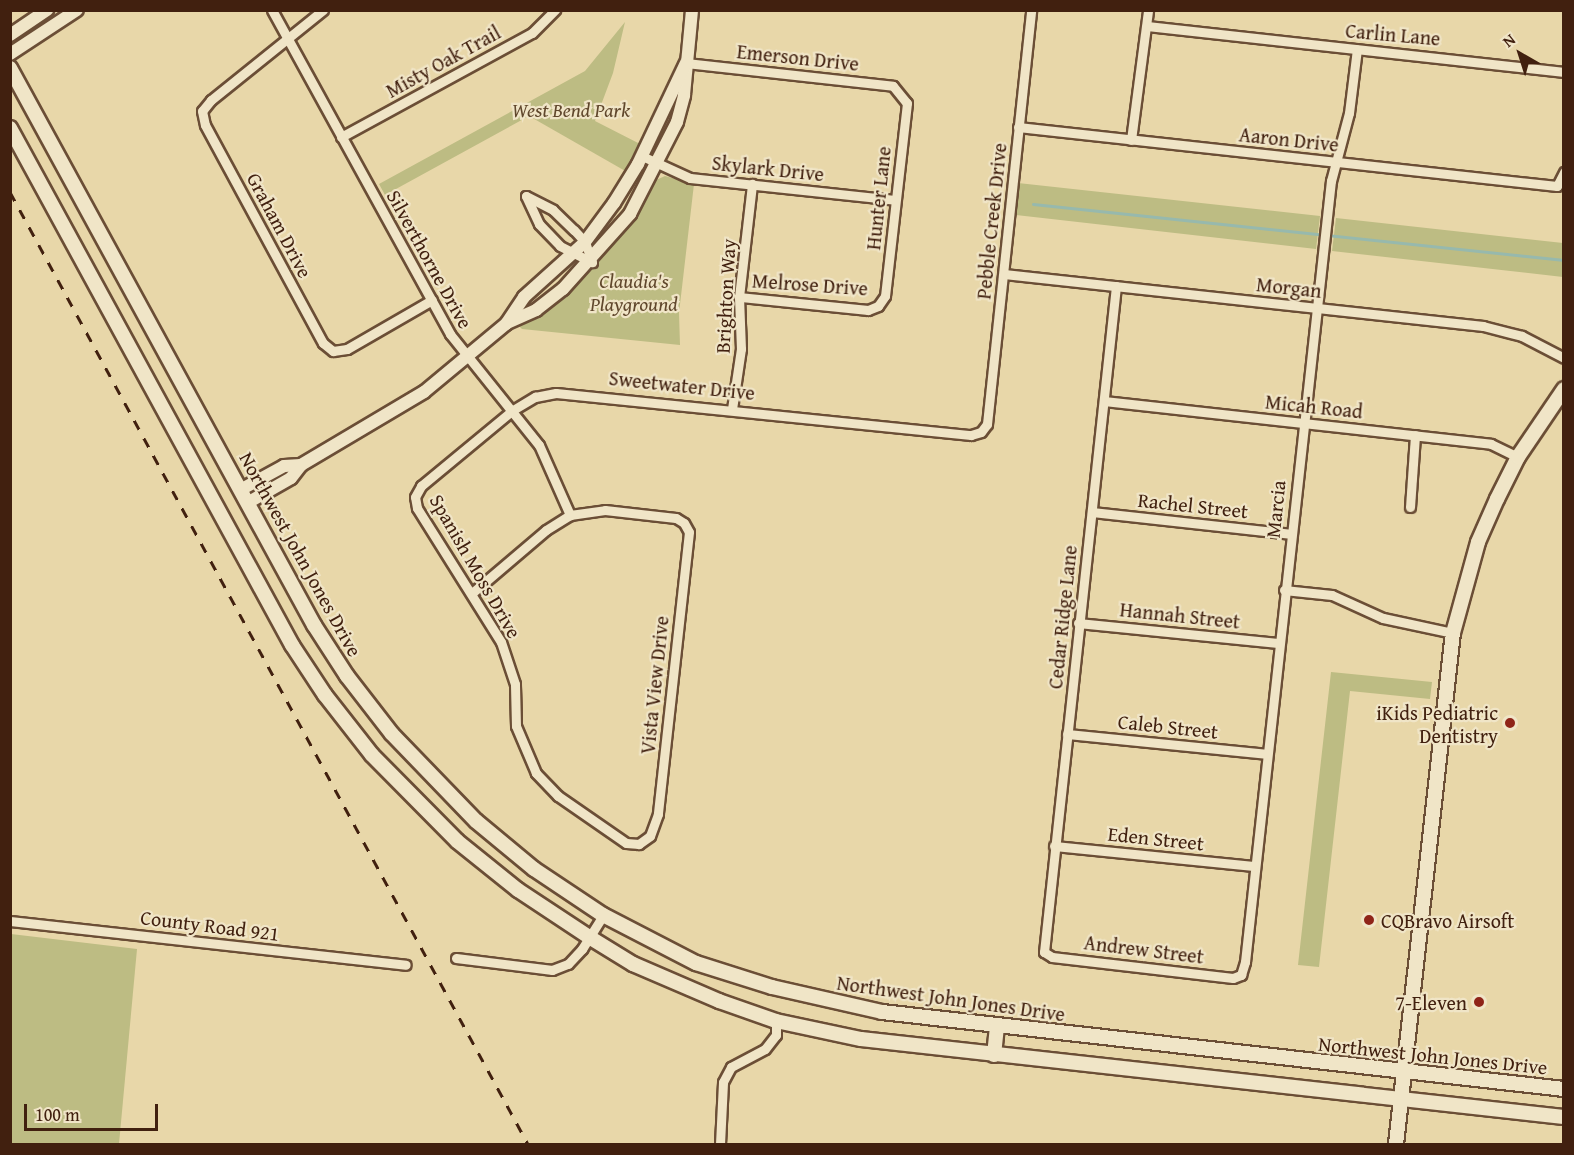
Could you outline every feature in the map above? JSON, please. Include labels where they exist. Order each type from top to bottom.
[{"type":"main road","name":"Northwest John Jones Drive","points":[[10,68],[242,489],[314,625],[392,734],[476,821],[534,869],[603,915],[696,963],[772,987],[882,1012],[1563,1089]]},
{"type":"main road","points":[[10,128],[292,645],[325,695],[372,755],[457,840],[518,890],[589,937],[633,964],[683,987],[776,1021],[861,1039],[1563,1118]]},
{"type":"main road","points":[[1396,1144],[1453,633],[1478,542],[1518,457],[1563,388]]},
{"type":"main road","points":[[994,1055],[997,1025]]},
{"type":"street","points":[[10,35],[47,10]]},
{"type":"street","points":[[10,54],[77,10]]},
{"type":"street","name":"Silverthorne Drive","points":[[272,10],[432,300],[467,356],[513,410],[538,445],[570,515]]},
{"type":"street","points":[[288,39],[323,10]]},
{"type":"street","name":"Misty Oak Trail","points":[[341,137],[532,33],[555,10]]},
{"type":"street","points":[[249,502],[291,478],[301,465],[387,417],[506,324],[536,310],[592,262],[630,214],[658,165],[681,108],[692,10]]},
{"type":"street","name":"Pebble Creek Drive","points":[[981,432],[987,424],[1032,10]]},
{"type":"street","points":[[1131,140],[1148,10]]},
{"type":"street","name":"Carlin Lane","points":[[1147,26],[1563,72]]},
{"type":"street","name":"Graham Drive","points":[[288,39],[211,100],[202,111],[206,125],[318,333],[333,351],[346,349],[432,300]]},
{"type":"street","name":"Marcia","points":[[1241,975],[1326,220],[1336,162],[1349,113],[1357,49]]},
{"type":"street","points":[[506,324],[524,297],[585,242],[642,156],[686,63]]},
{"type":"street","name":"Emerson Drive","points":[[686,63],[893,86],[903,93]]},
{"type":"street","name":"Hunter Lane","points":[[878,306],[885,296],[907,103],[903,93]]},
{"type":"street","name":"Aaron Drive","points":[[1018,127],[1557,186],[1563,171]]},
{"type":"street","name":"Skylark Drive","points":[[642,156],[690,178],[896,200]]},
{"type":"street","name":"Brighton Way","points":[[732,409],[741,349],[739,297],[752,184]]},
{"type":"street","points":[[526,196],[553,210],[585,242],[592,262],[572,254],[539,224],[526,196]]},
{"type":"street","name":"Morgan","points":[[1004,273],[1483,326],[1522,336],[1563,358]]},
{"type":"street","name":"Cedar Ridge Lane","points":[[1044,952],[1116,286]]},
{"type":"street","name":"Melrose Drive","points":[[739,297],[868,310],[878,306]]},
{"type":"street","name":"Sweetwater Drive","points":[[415,497],[421,486],[513,410],[535,397],[572,392],[971,435],[981,432]]},
{"type":"street","name":"Micah Road","points":[[1104,401],[1491,444],[1518,457]]},
{"type":"street","points":[[1410,507],[1415,435]]},
{"type":"street","points":[[242,489],[284,466],[301,465]]},
{"type":"street","name":"Spanish Moss Drive","points":[[415,497],[417,508],[472,593],[508,663],[514,684],[516,726],[536,772],[558,796],[626,843],[639,844]]},
{"type":"street","name":"Vista View Drive","points":[[570,515],[605,510],[676,518],[684,523],[689,531],[658,814],[650,836],[639,844]]},
{"type":"street","name":"Rachel Street","points":[[1092,512],[1290,534]]},
{"type":"street","points":[[472,593],[546,530],[570,515]]},
{"type":"street","points":[[1284,590],[1332,595],[1383,618],[1453,633]]},
{"type":"street","name":"Hannah Street","points":[[1078,623],[1278,643]]},
{"type":"street","name":"Caleb Street","points":[[1067,734],[1266,754]]},
{"type":"street","name":"Eden Street","points":[[1054,846],[1254,866]]},
{"type":"street","points":[[456,958],[552,970],[568,964],[603,915]]},
{"type":"street","name":"County Road 921","points":[[10,921],[406,965]]},
{"type":"street","name":"Andrew Street","points":[[1044,952],[1075,960],[1233,978],[1241,975]]},
{"type":"street","points":[[720,1144],[723,1082],[731,1067],[765,1049],[776,1035],[776,1021]]},
{"type":"green space","name":"West Bend Park","points":[[625,22],[613,73],[595,121],[642,145],[627,172],[529,116],[385,195],[379,184],[585,71]]},
{"type":"green space","name":"Claudia's Playground","points":[[665,176],[694,184],[679,313],[680,345],[522,329],[519,326],[544,310],[592,267],[627,225],[656,180]]},
{"type":"green space","points":[[1018,183],[1320,216],[1316,249],[1015,215]]},
{"type":"green space","points":[[1336,218],[1563,243],[1563,277],[1332,251]]},
{"type":"green space","points":[[1331,672],[1432,682],[1430,699],[1350,691],[1319,967],[1298,965]]},
{"type":"green space","points":[[11,934],[137,949],[119,1144],[11,1144]]},
{"type":"waterway","points":[[1033,204],[1564,260]]},
{"type":"railway","points":[[10,192],[528,1144]]},
{"type":"place","name":"iKids Pediatric Dentistry","points":[[1510,723]]},
{"type":"place","name":"CQBravo Airsoft","points":[[1369,920]]},
{"type":"place","name":"7-Eleven","points":[[1479,1002]]}]
